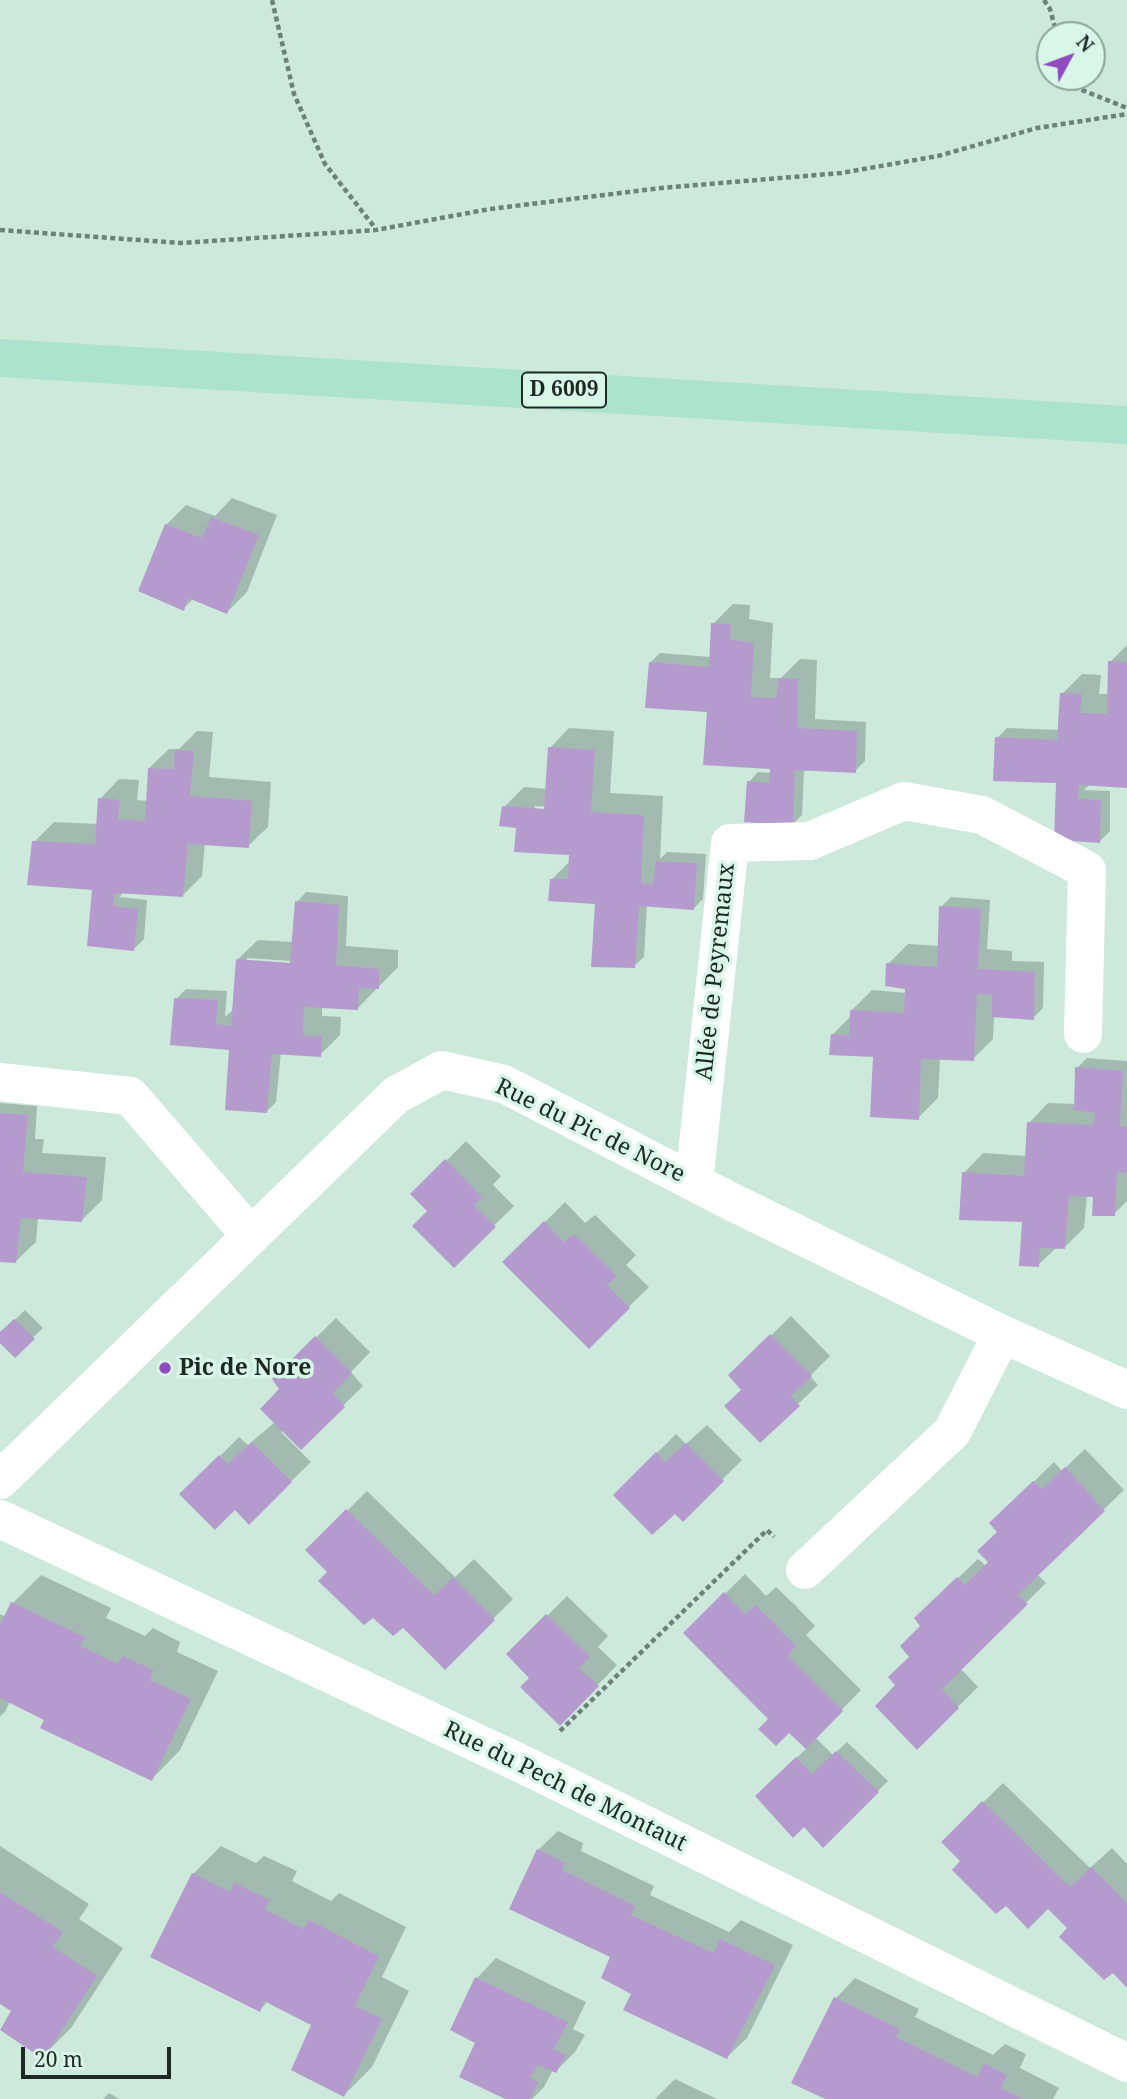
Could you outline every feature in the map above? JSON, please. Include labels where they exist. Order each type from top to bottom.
[{"type":"main road","name":"D 6009","points":[[0,358],[1127,425]]},
{"type":"street","name":"Allée de Peyremaux","points":[[694,1182],[730,843],[810,841],[904,801],[982,815],[1087,870],[1083,1034]]},
{"type":"street","name":"Rue du Pic de Nore","points":[[0,1480],[396,1095],[442,1070],[504,1084],[694,1182],[1002,1334],[1127,1390]]},
{"type":"street","points":[[0,1082],[130,1096],[251,1236]]},
{"type":"street","points":[[805,1570],[952,1432],[1002,1334]]},
{"type":"street","name":"Rue du Pech de Montaut","points":[[0,1519],[524,1765],[1127,2063]]},
{"type":"path","points":[[272,0],[294,94],[325,164],[376,230]]},
{"type":"path","points":[[1044,0],[1053,21]]},
{"type":"path","points":[[1084,91],[1127,108]]},
{"type":"path","points":[[0,230],[181,243],[376,230],[490,209],[661,188],[841,173],[938,156],[1037,128],[1127,114]]},
{"type":"path","points":[[524,1765],[767,1530],[805,1570]]},
{"type":"building","points":[[211,517],[259,535],[227,614],[188,598],[184,611],[138,591],[165,524],[202,538]]},
{"type":"building","points":[[711,623],[731,624],[730,639],[754,643],[751,697],[776,698],[779,678],[798,679],[797,728],[857,731],[856,773],[795,770],[793,826],[744,822],[747,781],[769,783],[770,769],[703,765],[707,712],[645,708],[649,662],[709,667]]},
{"type":"building","points":[[1108,661],[1127,662],[1127,788],[1079,785],[1078,799],[1101,800],[1100,843],[1054,840],[1056,783],[993,781],[995,737],[1057,740],[1060,693],[1082,694],[1080,713],[1107,714]]},
{"type":"building","points":[[548,747],[595,750],[591,812],[644,815],[641,883],[653,884],[656,861],[697,863],[694,910],[639,906],[635,968],[591,967],[595,904],[548,901],[550,879],[568,879],[569,855],[514,852],[516,828],[499,826],[502,806],[544,809]]},
{"type":"building","points":[[175,750],[194,751],[190,796],[252,801],[249,848],[188,844],[183,897],[115,893],[113,906],[138,909],[134,951],[87,946],[92,890],[27,885],[32,841],[95,844],[98,798],[120,800],[118,819],[145,821],[148,768],[174,769]]},
{"type":"building","points":[[295,901],[339,905],[336,965],[379,969],[379,989],[359,988],[358,1010],[304,1007],[303,1035],[322,1037],[321,1057],[272,1054],[267,1113],[225,1110],[229,1050],[170,1045],[174,998],[218,1000],[216,1024],[231,1026],[236,959],[290,963]]},
{"type":"building","points":[[939,906],[981,909],[978,969],[1035,972],[1034,1020],[992,1017],[992,995],[977,994],[974,1061],[921,1059],[919,1120],[870,1117],[873,1057],[829,1055],[831,1034],[849,1036],[850,1010],[904,1013],[905,989],[885,986],[886,963],[937,967]]},
{"type":"building","points":[[1075,1067],[1123,1071],[1120,1126],[1127,1127],[1127,1173],[1117,1172],[1115,1216],[1092,1216],[1093,1197],[1069,1196],[1065,1249],[1040,1248],[1039,1267],[1019,1266],[1022,1222],[959,1220],[962,1172],[1024,1176],[1027,1122],[1093,1125],[1095,1113],[1074,1110]]},
{"type":"building","points":[[0,1113],[28,1115],[23,1172],[87,1177],[82,1222],[21,1218],[16,1263],[0,1262]]},
{"type":"building","points":[[445,1159],[482,1197],[474,1205],[496,1227],[454,1268],[412,1226],[427,1211],[410,1194]]},
{"type":"building","points":[[544,1221],[564,1242],[574,1234],[617,1276],[607,1285],[630,1308],[589,1349],[502,1262]]},
{"type":"building","points":[[14,1319],[35,1339],[15,1358],[0,1343],[0,1332]]},
{"type":"building","points":[[770,1334],[812,1376],[791,1396],[800,1406],[760,1443],[724,1406],[741,1390],[728,1375]]},
{"type":"building","points":[[315,1336],[352,1373],[333,1393],[345,1407],[301,1450],[260,1409],[279,1389],[272,1379]]},
{"type":"building","points":[[252,1442],[292,1482],[249,1525],[235,1510],[215,1530],[179,1494],[219,1455],[227,1464]]},
{"type":"building","points":[[686,1443],[724,1481],[683,1522],[675,1514],[652,1535],[613,1495],[656,1452],[665,1462]]},
{"type":"building","points":[[1065,1467],[1105,1511],[1018,1595],[1028,1604],[942,1689],[959,1708],[917,1750],[875,1706],[895,1685],[888,1677],[909,1657],[900,1646],[920,1626],[914,1618],[957,1577],[965,1585],[988,1562],[977,1551],[997,1532],[989,1523],[1033,1481],[1042,1489]]},
{"type":"building","points":[[346,1509],[434,1595],[453,1577],[495,1620],[445,1670],[403,1628],[393,1636],[373,1618],[364,1625],[318,1581],[327,1572],[305,1550]]},
{"type":"building","points":[[724,1592],[745,1614],[755,1605],[775,1624],[796,1646],[788,1656],[843,1711],[806,1749],[789,1733],[776,1746],[758,1729],[768,1719],[683,1633]]},
{"type":"building","points":[[11,1602],[85,1637],[80,1646],[118,1664],[123,1656],[153,1670],[150,1680],[191,1699],[152,1781],[40,1728],[44,1720],[0,1698],[0,1625]]},
{"type":"building","points":[[546,1614],[590,1657],[579,1668],[599,1686],[560,1726],[520,1687],[529,1678],[506,1654]]},
{"type":"building","points":[[836,1751],[879,1792],[823,1848],[804,1827],[793,1838],[755,1796],[796,1757],[812,1774]]},
{"type":"building","points":[[982,1801],[1070,1887],[1091,1867],[1127,1903],[1127,1988],[1113,1973],[1104,1980],[1059,1937],[1067,1928],[1048,1909],[1028,1929],[1006,1906],[996,1914],[952,1870],[960,1861],[941,1842]]},
{"type":"building","points":[[537,1849],[565,1863],[562,1870],[635,1906],[631,1915],[713,1953],[720,1939],[775,1965],[727,2059],[623,2010],[631,1994],[601,1978],[610,1957],[509,1909]]},
{"type":"building","points":[[192,1873],[230,1892],[234,1883],[270,1900],[265,1909],[303,1929],[309,1920],[379,1956],[355,2006],[382,2019],[344,2097],[291,2070],[311,2025],[264,2001],[260,2012],[150,1957]]},
{"type":"building","points":[[0,1892],[63,1932],[53,1947],[97,1976],[43,2059],[0,2030],[11,2011],[0,2004]]},
{"type":"building","points":[[475,1977],[568,2022],[554,2049],[566,2055],[556,2073],[538,2065],[530,2078],[538,2082],[530,2099],[505,2099],[459,2077],[475,2043],[450,2030]]},
{"type":"building","points":[[834,1997],[900,2029],[896,2037],[977,2077],[984,2063],[1007,2075],[1001,2088],[1023,2099],[825,2099],[791,2083]]},
{"type":"place","name":"Pic de Nore","points":[[165,1368]]}]
